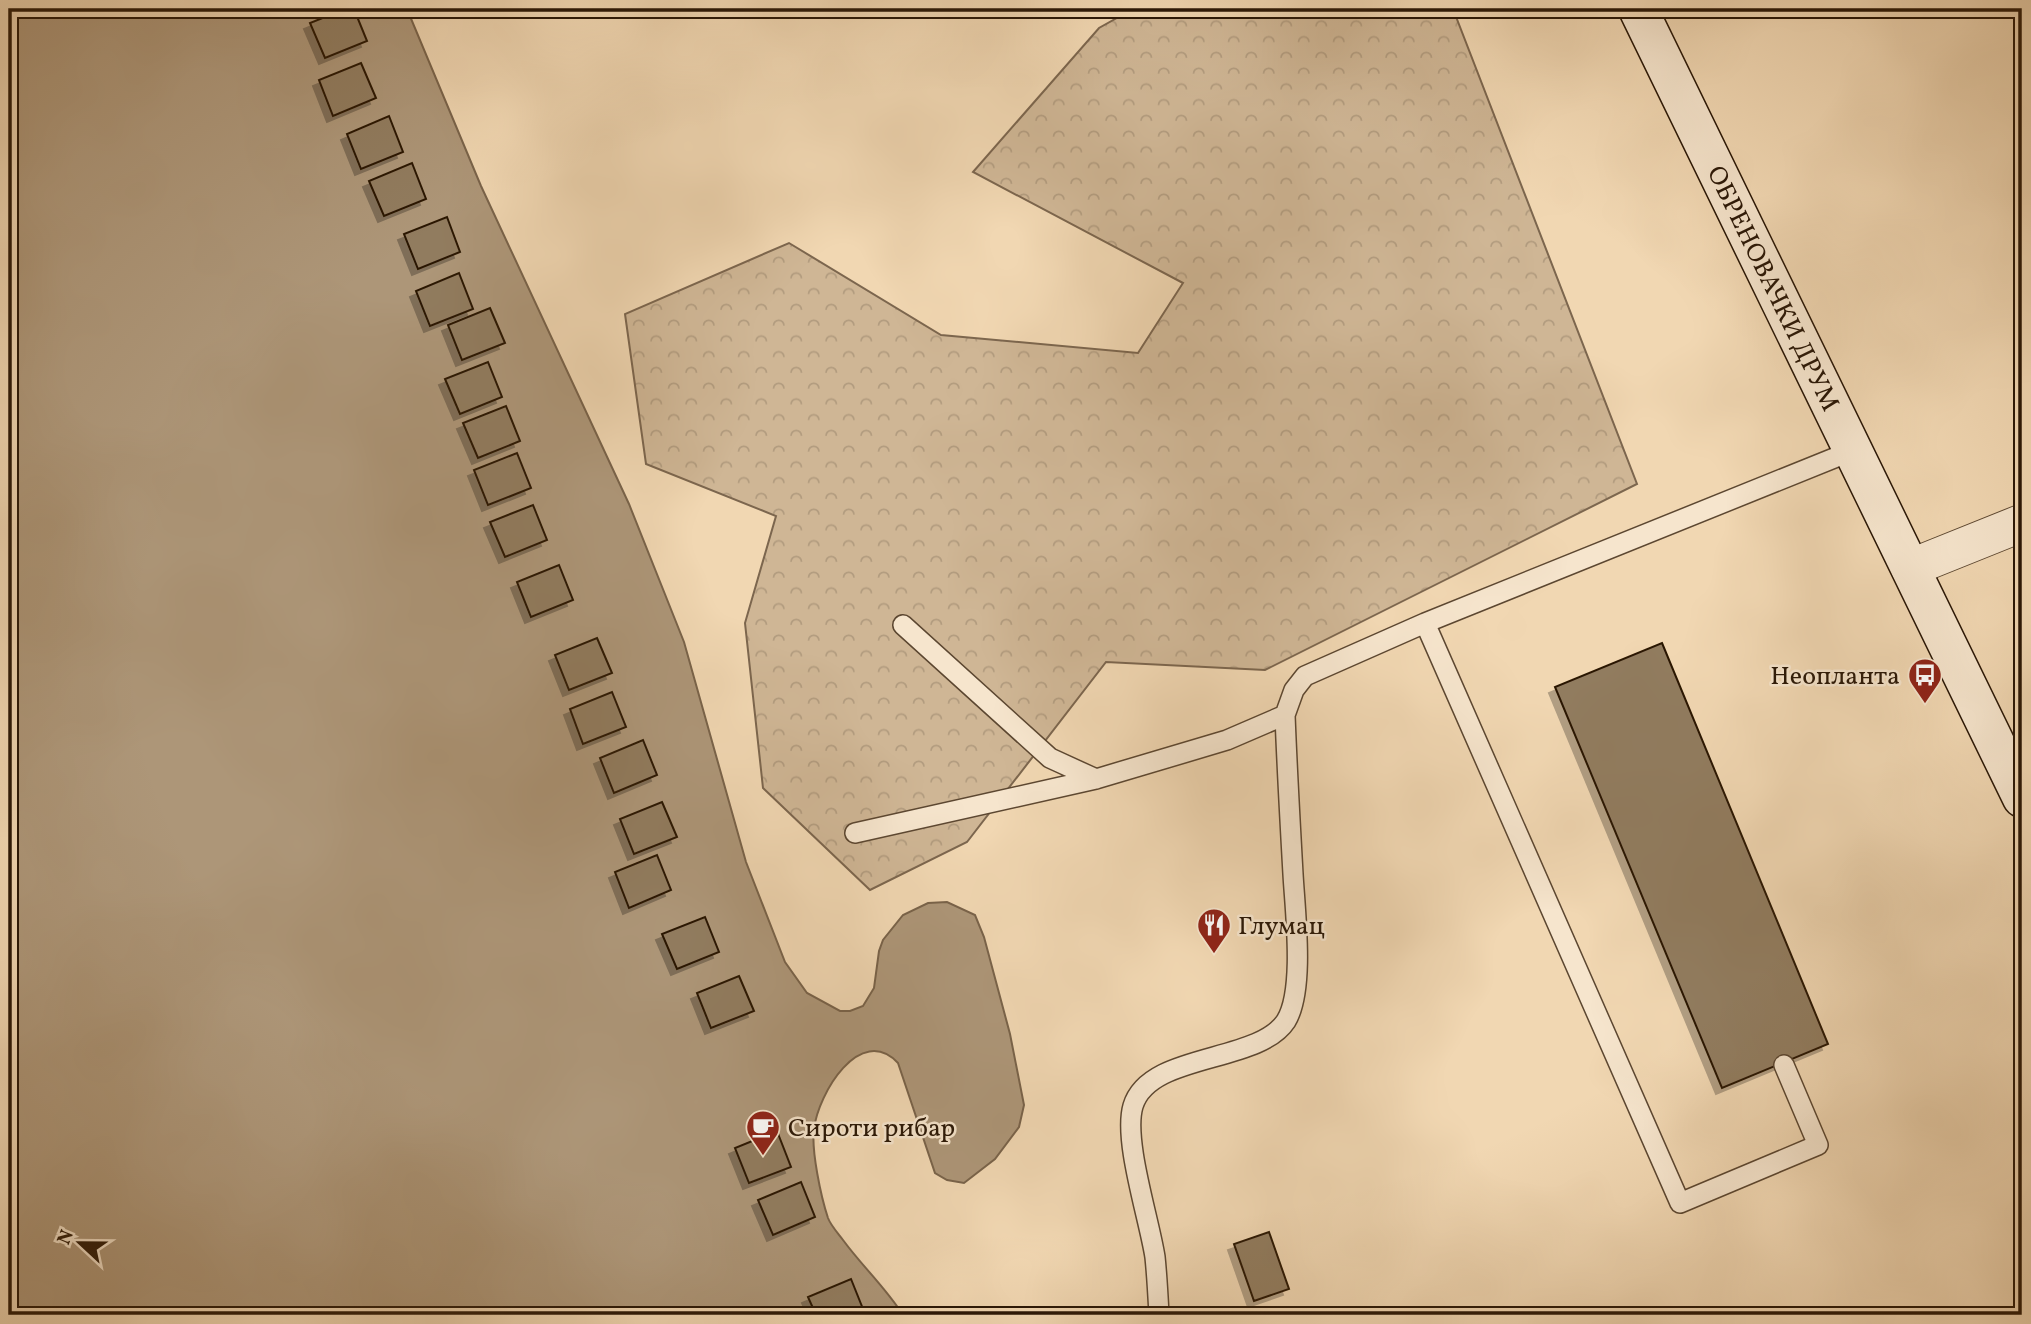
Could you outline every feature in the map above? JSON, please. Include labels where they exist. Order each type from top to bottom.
[{"type":"street","name":"ОБРЕНОВАЧКИ ДРУМ","points":[[1638,9],[2022,798]]},
{"type":"street","points":[[1910,568],[2022,523]]},
{"type":"lane","points":[[1159,1315],[1154,1257],[1129,1130],[1133,1105],[1143,1088],[1160,1077],[1248,1046],[1276,1032],[1286,1021],[1293,1003],[1296,947],[1285,715],[1294,690],[1305,676],[1426,623],[1854,450]]},
{"type":"lane","points":[[1426,623],[1680,1203],[1818,1145],[1784,1065]]},
{"type":"lane","points":[[903,625],[1050,758],[1096,779]]},
{"type":"lane","points":[[855,833],[1096,779],[1227,740],[1285,715]]},
{"type":"green space","points":[[1133,9],[1453,9],[1637,484],[1265,670],[1106,662],[967,842],[870,890],[763,788],[745,623],[776,516],[646,464],[625,314],[789,243],[941,335],[1138,353],[1183,283],[973,172],[1099,28]]},
{"type":"shaded area","points":[[9,9],[407,9],[481,186],[629,504],[684,642],[746,862],[785,962],[807,993],[840,1011],[850,1011],[863,1006],[874,988],[883,940],[903,915],[928,903],[947,902],[975,915],[984,937],[1010,1034],[1024,1105],[1019,1127],[995,1159],[964,1183],[947,1180],[935,1173],[898,1063],[884,1053],[869,1052],[856,1057],[843,1068],[832,1082],[817,1114],[814,1149],[822,1198],[829,1221],[903,1315],[9,1315]]},
{"type":"building","points":[[345,9],[354,9],[367,41],[325,58],[310,23]]},
{"type":"building","points":[[361,63],[376,98],[333,116],[319,80]]},
{"type":"building","points":[[389,116],[403,152],[361,169],[347,134]]},
{"type":"building","points":[[412,163],[426,199],[384,216],[369,181]]},
{"type":"building","points":[[447,217],[460,252],[418,269],[404,234]]},
{"type":"building","points":[[459,273],[473,309],[430,326],[416,291]]},
{"type":"building","points":[[490,308],[505,343],[462,360],[448,325]]},
{"type":"building","points":[[488,362],[502,397],[460,414],[445,379]]},
{"type":"building","points":[[506,406],[520,441],[478,458],[463,423]]},
{"type":"building","points":[[517,453],[531,488],[488,505],[474,470]]},
{"type":"building","points":[[533,505],[547,540],[505,557],[490,522]]},
{"type":"building","points":[[559,565],[573,600],[531,617],[517,582]]},
{"type":"building","points":[[597,638],[612,673],[569,690],[555,655]]},
{"type":"building","points":[[1662,643],[1828,1044],[1722,1088],[1555,687]]},
{"type":"building","points":[[612,692],[626,727],[583,744],[570,709]]},
{"type":"building","points":[[643,740],[657,775],[614,793],[600,758]]},
{"type":"building","points":[[662,802],[677,837],[634,854],[620,819]]},
{"type":"building","points":[[657,855],[671,890],[629,908],[615,872]]},
{"type":"building","points":[[705,917],[719,952],[677,969],[662,934]]},
{"type":"building","points":[[739,976],[754,1011],[711,1028],[697,993]]},
{"type":"building","name":"Сироти рибар","points":[[777,1131],[791,1167],[749,1183],[735,1148]]},
{"type":"building","points":[[801,1182],[815,1217],[773,1235],[758,1200]]},
{"type":"building","points":[[1269,1232],[1289,1289],[1254,1301],[1234,1244]]},
{"type":"building","points":[[851,1279],[865,1314],[816,1315],[808,1297]]},
{"type":"place","name":"Неопланта","points":[[1925,705]]},
{"type":"place","name":"Глумац","points":[[1214,955]]},
{"type":"place","name":"Сироти рибар","points":[[763,1157]]}]
